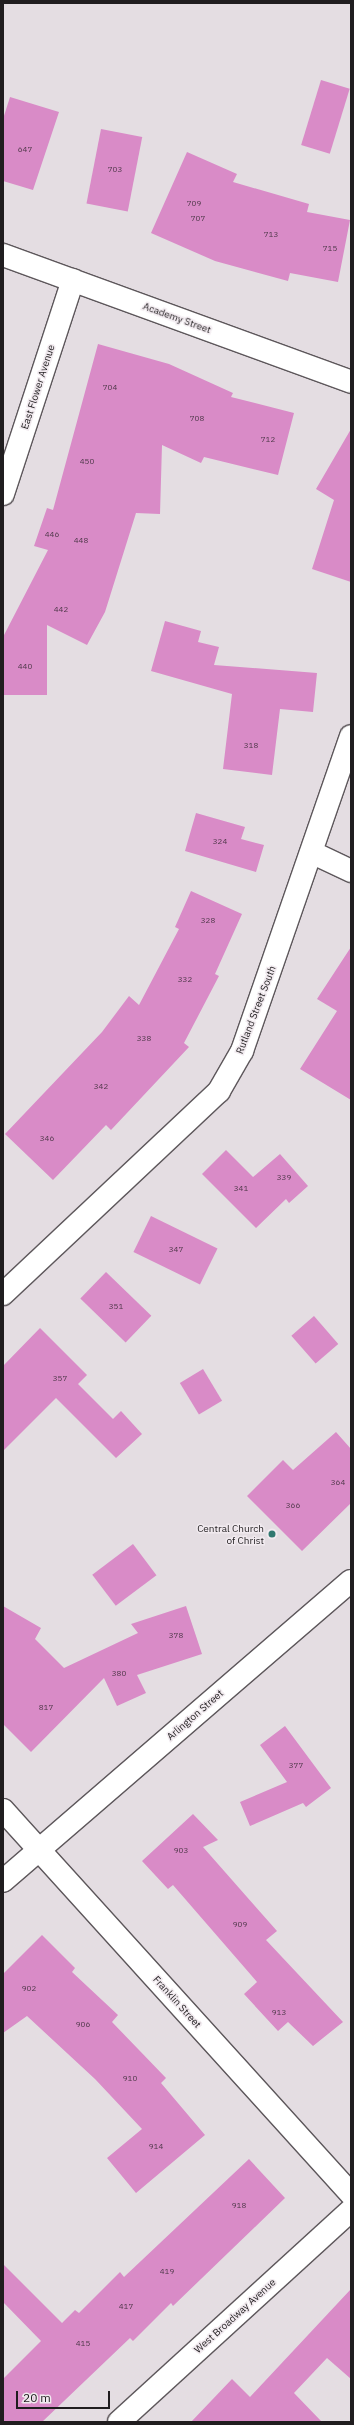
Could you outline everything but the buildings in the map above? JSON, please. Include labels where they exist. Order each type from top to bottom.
[{"type":"street","name":"Academy Street","points":[[3,255],[351,382]]},
{"type":"street","name":"East Flower Avenue","points":[[3,494],[73,280]]},
{"type":"street","name":"Rutland Street South","points":[[3,1294],[218,1091],[242,1051],[313,853],[351,736]]},
{"type":"street","points":[[313,853],[351,871]]},
{"type":"street","name":"Arlington Street","points":[[3,1880],[351,1581]]},
{"type":"street","name":"Franklin Street","points":[[3,1810],[351,2194]]},
{"type":"street","name":"West Broadway Avenue","points":[[119,2422],[351,2210]]},
{"type":"place","name":"Central Church of Christ","points":[[272,1534]]}]
